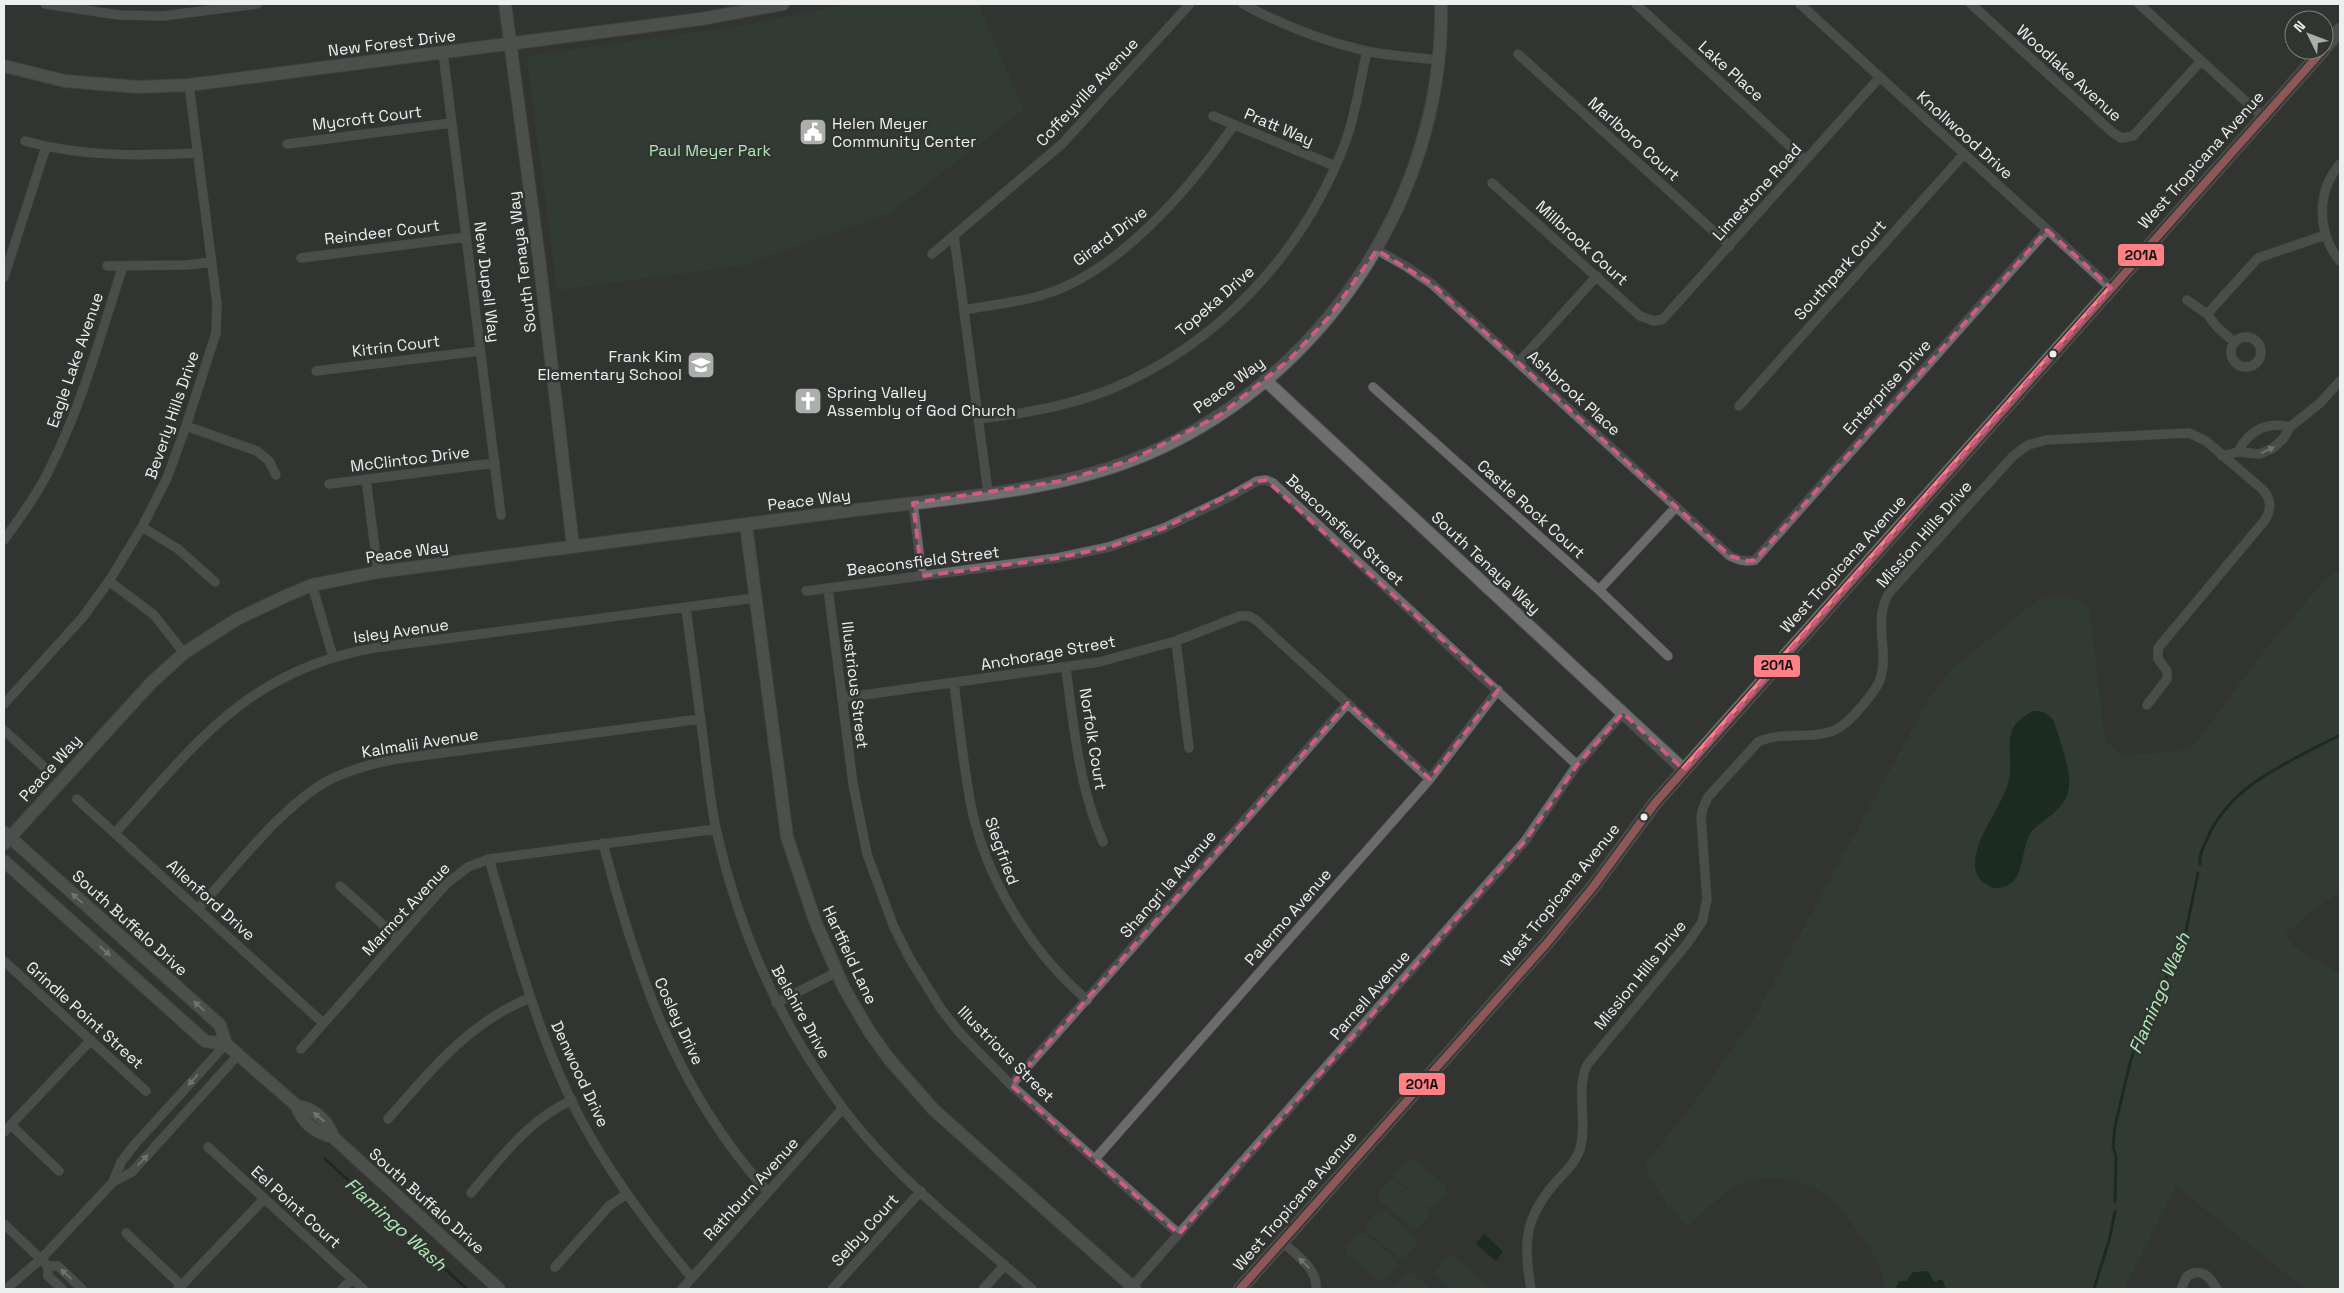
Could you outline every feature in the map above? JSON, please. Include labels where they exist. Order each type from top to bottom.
[{"type":"main road","name":"West Tropicana Avenue","points":[[1240,1289],[1547,942],[1593,887],[1655,803],[2313,60]]},
{"type":"street","points":[[45,4],[119,15],[162,16],[257,4]]},
{"type":"street","name":"South Tenaya Way","points":[[504,4],[539,258],[573,546]]},
{"type":"street","name":"New Forest Drive","points":[[4,66],[65,81],[138,87],[189,86],[701,19],[783,4]]},
{"type":"street","name":"Coffeyville Avenue","points":[[932,254],[1062,144],[1190,4]]},
{"type":"street","points":[[1243,4],[1275,22],[1326,40],[1367,51],[1439,60]]},
{"type":"street","name":"Peace Way","points":[[6,838],[150,683],[184,653],[237,619],[312,585],[378,572],[913,503],[1062,481],[1132,460],[1164,446],[1220,415],[1289,360],[1329,317],[1376,250],[1408,185],[1430,118],[1442,37],[1441,4]]},
{"type":"street","name":"Lake Place","points":[[1636,4],[1805,160]]},
{"type":"street","name":"Knollwood Drive","points":[[1800,4],[2111,288]]},
{"type":"street","name":"Woodlake Avenue","points":[[1971,4],[2112,132],[2121,138],[2133,136],[2201,61]]},
{"type":"street","points":[[2139,4],[2262,117]]},
{"type":"street","name":"Topeka Drive","points":[[978,419],[1012,415],[1064,405],[1102,392],[1156,366],[1192,344],[1255,290],[1288,250],[1316,206],[1335,166],[1346,142],[1367,51]]},
{"type":"street","name":"New Dupell Way","points":[[443,53],[501,516]]},
{"type":"street","name":"Marlboro Court","points":[[1518,54],[1730,246]]},
{"type":"street","name":"Limestone Road","points":[[1654,321],[1663,319],[1880,77]]},
{"type":"street","name":"Beverly Hills Drive","points":[[4,704],[83,616],[109,581],[142,527],[167,478],[216,333],[218,304],[189,86]]},
{"type":"street","name":"Pratt Way","points":[[1213,116],[1335,166]]},
{"type":"street","name":"Mycroft Court","points":[[287,144],[451,123]]},
{"type":"street","name":"Girard Drive","points":[[964,310],[1039,296],[1068,285],[1102,264],[1167,209],[1207,164],[1234,124]]},
{"type":"street","points":[[25,141],[46,147],[94,154],[140,156],[198,153]]},
{"type":"street","points":[[4,277],[46,147]]},
{"type":"street","name":"Southpark Court","points":[[1739,406],[1964,154]]},
{"type":"street","points":[[2340,164],[2332,175],[2324,194],[2322,215],[2325,235],[2340,261]]},
{"type":"street","name":"Millbrook Court","points":[[1492,183],[1640,316],[1654,321]]},
{"type":"street","name":"Enterprise Drive","points":[[1748,561],[1754,560],[2047,230]]},
{"type":"street","points":[[2207,314],[2258,258],[2325,235]]},
{"type":"street","points":[[954,236],[988,492]]},
{"type":"street","name":"Reindeer Court","points":[[301,258],[466,237]]},
{"type":"street","name":"Ashbrook Place","points":[[1376,250],[1407,267],[1432,284],[1730,556],[1748,561]]},
{"type":"street","points":[[107,266],[187,265],[212,262]]},
{"type":"street","name":"Eagle Lake Avenue","points":[[4,540],[25,511],[51,468],[80,401],[123,266]]},
{"type":"street","points":[[1518,363],[1597,276]]},
{"type":"street","points":[[2187,300],[2207,314],[2217,327],[2234,342]]},
{"type":"street","name":"Kitrin Court","points":[[316,372],[480,350]]},
{"type":"street","name":"South Tenaya Way","points":[[1265,380],[1684,770]]},
{"type":"street","points":[[2222,456],[2238,452],[2252,454],[2267,452],[2279,444],[2290,427],[2320,403],[2340,381]]},
{"type":"street","name":"Castle Rock Court","points":[[1373,387],[1599,590],[1668,656]]},
{"type":"street","points":[[2238,452],[2249,435],[2262,428],[2276,425],[2290,427]]},
{"type":"street","points":[[186,426],[257,450],[269,461],[276,475]]},
{"type":"street","name":"Mission Hills Drive","points":[[1531,1289],[1527,1254],[1530,1222],[1540,1201],[1573,1163],[1579,1151],[1581,1140],[1581,1086],[1587,1065],[1686,946],[1705,915],[1707,900],[1701,818],[1708,797],[1758,742],[1770,738],[1830,732],[1842,726],[1852,717],[1873,693],[1881,674],[1883,662],[1880,618],[1883,604],[1889,593],[2012,456],[2022,448],[2046,440],[2182,432],[2201,438],[2266,493],[2270,503],[2269,512],[2260,527],[2160,644],[2157,651],[2158,659],[2167,671],[2167,679],[2146,705]]},
{"type":"street","name":"McClintoc Drive","points":[[329,484],[495,463]]},
{"type":"street","points":[[366,479],[378,572]]},
{"type":"street","name":"Beaconsfield Street","points":[[806,590],[1057,558],[1109,547],[1164,528],[1227,498],[1257,481],[1266,480],[1273,483],[1577,765]]},
{"type":"street","points":[[913,503],[922,576]]},
{"type":"street","points":[[1599,590],[1676,507]]},
{"type":"street","name":"Hartfield Lane","points":[[746,524],[787,837],[815,921],[837,972],[878,1043],[934,1110],[1132,1288]]},
{"type":"street","points":[[142,527],[178,549],[215,582]]},
{"type":"street","points":[[109,581],[154,616],[184,653]]},
{"type":"street","points":[[312,585],[333,657]]},
{"type":"street","name":"Illustrious Street","points":[[828,588],[853,784],[867,854],[893,925],[910,959],[941,1009],[959,1032],[1012,1085],[1179,1234]]},
{"type":"street","name":"Isley Avenue","points":[[115,833],[202,737],[224,716],[264,688],[307,666],[333,657],[374,648],[755,598]]},
{"type":"street","name":"Belshire Drive","points":[[686,608],[716,829],[736,900],[761,973],[776,1003],[797,1042],[843,1108],[893,1165],[1032,1289]]},
{"type":"street","name":"Anchorage Street","points":[[842,698],[1066,669],[1176,641],[1240,616],[1248,616],[1256,620],[1430,779]]},
{"type":"street","points":[[1176,641],[1189,748]]},
{"type":"street","name":"Norfolk Court","points":[[1066,669],[1080,774],[1092,817],[1103,842]]},
{"type":"street","name":"Siegfried","points":[[954,683],[970,800],[976,828],[1004,897],[1040,952],[1087,1000]]},
{"type":"street","name":"Palermo Avenue","points":[[1095,1159],[1430,779],[1498,690]]},
{"type":"street","name":"Shangri la Avenue","points":[[1012,1085],[1348,703]]},
{"type":"street","name":"Parnell Avenue","points":[[1132,1288],[1525,841],[1577,765],[1623,714]]},
{"type":"street","name":"Kalmalii Avenue","points":[[198,909],[291,807],[320,786],[348,772],[397,759],[700,719]]},
{"type":"street","points":[[4,730],[43,766]]},
{"type":"street","name":"Allenford Drive","points":[[78,799],[323,1023]]},
{"type":"street","name":"Marmot Avenue","points":[[301,1048],[453,877],[468,867],[489,859],[716,829]]},
{"type":"street","name":"South Buffalo Drive","points":[[6,838],[220,1025],[226,1044],[297,1106],[300,1118],[320,1134],[333,1137],[500,1289]]},
{"type":"street","name":"Cosley Drive","points":[[603,843],[620,911],[645,986],[660,1022],[702,1104],[742,1164],[768,1192]]},
{"type":"street","name":"Denwood Drive","points":[[489,859],[530,998],[572,1100],[627,1194],[649,1226],[692,1278]]},
{"type":"street","name":"South Buffalo Drive","points":[[4,861],[205,1041],[226,1044]]},
{"type":"street","points":[[340,886],[398,938]]},
{"type":"street","name":"Grindle Point Street","points":[[4,961],[146,1091]]},
{"type":"street","points":[[776,1003],[837,972]]},
{"type":"street","points":[[388,1119],[438,1063],[466,1036],[493,1016],[530,998]]},
{"type":"street","points":[[4,1132],[91,1040]]},
{"type":"street","points":[[113,1182],[121,1162],[135,1144],[226,1044]]},
{"type":"street","points":[[6,1289],[41,1259],[113,1182],[132,1172],[238,1055]]},
{"type":"street","points":[[471,1193],[530,1126],[555,1108],[572,1100]]},
{"type":"street","name":"Rathburn Avenue","points":[[682,1289],[843,1108]]},
{"type":"street","points":[[11,1125],[59,1171]]},
{"type":"street","name":"Eel Point Court","points":[[208,1147],[363,1289]]},
{"type":"street","name":"Selby Court","points":[[832,1289],[920,1191]]},
{"type":"street","points":[[554,1267],[609,1206],[627,1194]]},
{"type":"street","points":[[126,1233],[180,1287],[264,1199]]},
{"type":"street","points":[[4,1224],[48,1266],[48,1276],[62,1289]]},
{"type":"street","points":[[1282,1242],[1310,1269],[1317,1284],[1316,1289]]},
{"type":"street","points":[[983,1289],[1005,1265]]},
{"type":"street","points":[[48,1266],[58,1266],[82,1289]]},
{"type":"street","points":[[2181,1289],[2187,1276],[2199,1272],[2207,1275],[2217,1289]]},
{"type":"street","points":[[342,1289],[352,1278]]},
{"type":"highlighted area","points":[[2047,230],[2111,288],[1684,770],[1623,713],[1577,765],[1525,841],[1179,1234],[1011,1085],[1348,703],[1430,779],[1498,690],[1266,480],[1257,481],[1164,528],[1109,547],[1057,558],[922,576],[913,503],[1062,481],[1132,460],[1220,415],[1289,360],[1329,317],[1377,250],[1432,284],[1730,556],[1748,561],[1755,560]]},
{"type":"green space","name":"Paul Meyer Park","points":[[849,4],[978,4],[1024,109],[890,213],[743,265],[557,290],[527,56],[740,26]]},
{"type":"green space","points":[[2340,570],[2340,893],[2317,906],[2285,934],[2294,947],[2340,974],[2340,1289],[2305,1289],[2176,1186],[2124,1289],[1884,1289],[1879,1264],[1875,1257],[1843,1212],[1829,1197],[1805,1184],[1777,1178],[1750,1181],[1737,1186],[1717,1199],[1686,1227],[1673,1207],[1669,1209],[1644,1165],[1692,1106],[1754,1018],[1929,699],[1954,667],[2037,601],[2051,596],[2074,599],[2081,602],[2090,614],[2104,733],[2109,744],[2124,756],[2180,751],[2195,744],[2268,646],[2327,578]]},
{"type":"green space","points":[[1413,1159],[1445,1186],[1446,1193],[1435,1207],[1429,1207],[1396,1178],[1395,1173],[1406,1160]]},
{"type":"green space","points":[[1395,1180],[1428,1208],[1429,1215],[1417,1228],[1412,1228],[1379,1200],[1378,1194],[1389,1182]]},
{"type":"green space","points":[[1384,1210],[1416,1238],[1417,1244],[1405,1258],[1400,1258],[1366,1230],[1366,1224],[1377,1212]]},
{"type":"green space","points":[[1364,1233],[1396,1260],[1397,1267],[1385,1281],[1379,1281],[1346,1253],[1346,1247],[1356,1234]]},
{"type":"green space","points":[[1454,1256],[1486,1284],[1487,1289],[1452,1289],[1436,1276],[1436,1270],[1446,1258]]},
{"type":"green space","points":[[1412,1273],[1430,1289],[1394,1289],[1404,1274]]},
{"type":"shaded area","points":[[2033,711],[2045,713],[2054,721],[2069,772],[2069,788],[2060,807],[2033,830],[2028,837],[2022,864],[2014,880],[2008,885],[1993,888],[1983,882],[1977,874],[1975,860],[1977,849],[2008,783],[2010,743],[2014,726],[2021,718]]},
{"type":"shaded area","points":[[1484,1234],[1503,1251],[1496,1261],[1476,1244]]},
{"type":"shaded area","points":[[1928,1271],[1934,1282],[1942,1279],[1946,1289],[1895,1289],[1899,1281],[1906,1281],[1913,1272]]},
{"type":"waterway","name":"Flamingo Wash","points":[[2200,864],[2207,839],[2218,820],[2231,803],[2246,789],[2282,765],[2340,735]]},
{"type":"waterway","name":"Flamingo Wash","points":[[2115,1202],[2116,1157],[2113,1146],[2115,1126],[2130,1063],[2147,1012],[2174,964],[2186,931],[2198,873]]},
{"type":"waterway","name":"Flamingo Wash","points":[[325,1159],[467,1289]]},
{"type":"waterway","name":"Flamingo Wash","points":[[2094,1289],[2110,1237],[2115,1211]]},
{"type":"transit line","name":"201A","points":[[1240,1289],[1547,943],[1593,887],[1655,803],[2314,60]]},
{"type":"place","name":"Helen Meyer Community Center","points":[[813,132]]},
{"type":"place","name":"Frank Kim Elementary School","points":[[701,365]]},
{"type":"place","name":"Spring Valley Assembly of God Church","points":[[808,401]]}]
